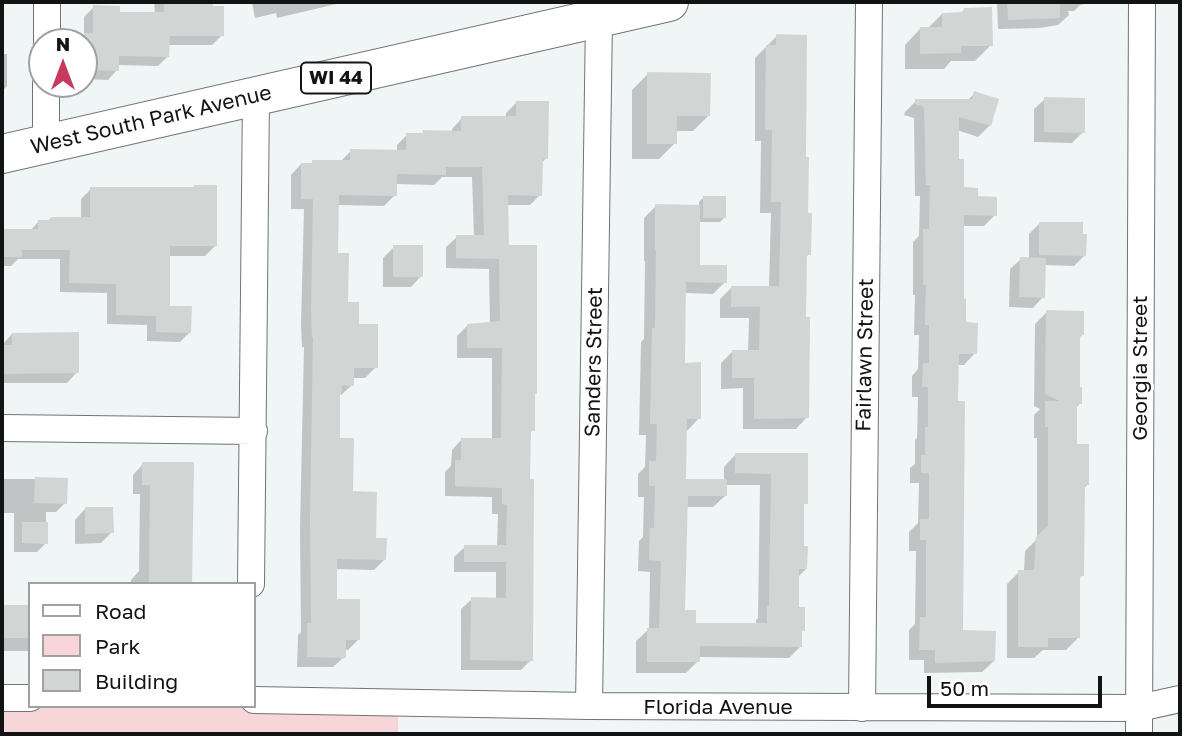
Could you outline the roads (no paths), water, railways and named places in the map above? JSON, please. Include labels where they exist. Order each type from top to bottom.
[{"type":"main road","name":"West South Park Avenue","points":[[2,154],[669,2]]},
{"type":"street","points":[[47,2],[47,28]]},
{"type":"street","name":"Fairlawn Street","points":[[862,708],[869,2]]},
{"type":"street","name":"Georgia Street","points":[[1139,721],[1142,2]]},
{"type":"street","name":"Sanders Street","points":[[589,706],[599,18]]},
{"type":"street","points":[[251,582],[256,96]]},
{"type":"street","points":[[46,144],[47,98]]},
{"type":"street","points":[[2,428],[254,431]]},
{"type":"street","points":[[2,698],[28,698]]},
{"type":"street","name":"Florida Avenue","points":[[256,700],[862,708],[1139,721],[1180,699]]}]
